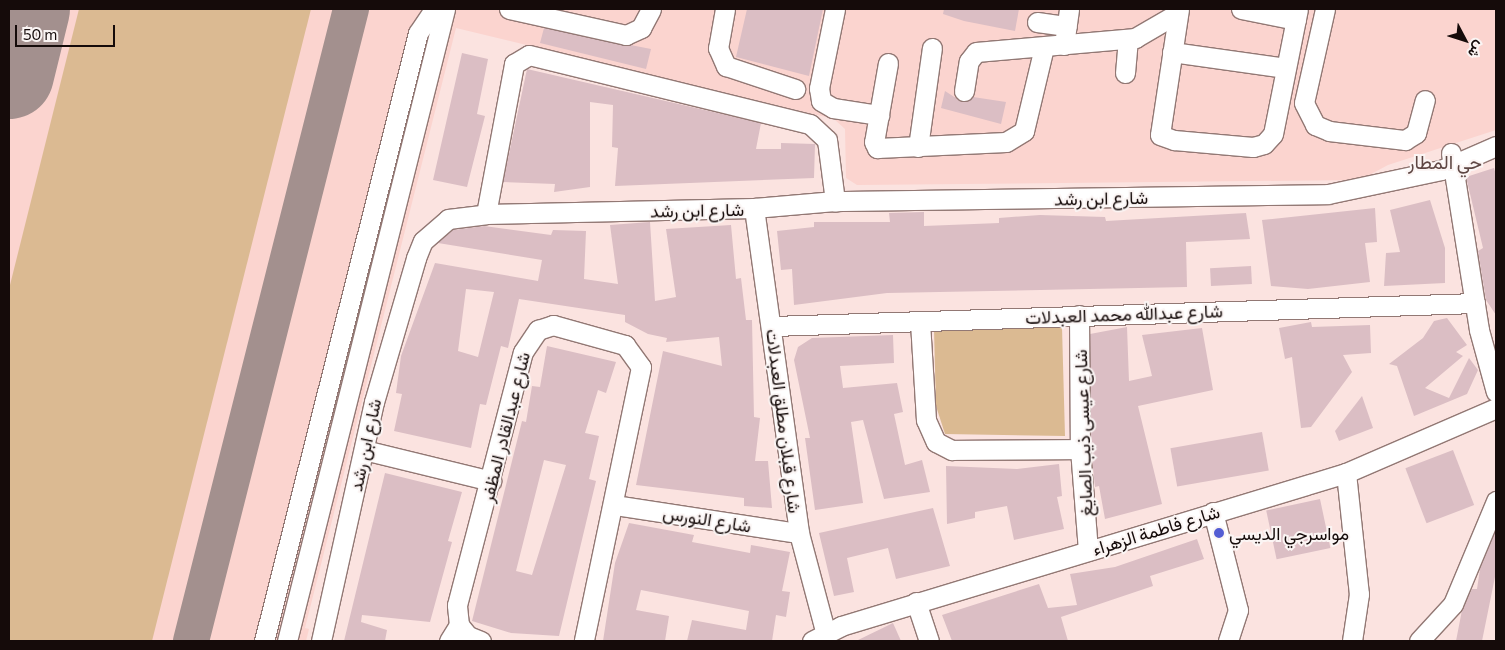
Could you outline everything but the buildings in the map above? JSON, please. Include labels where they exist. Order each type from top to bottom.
[{"type":"street","points":[[264,641],[418,33],[434,9]]},
{"type":"street","points":[[287,641],[445,9]]},
{"type":"street","points":[[510,9],[626,35],[641,28],[651,9]]},
{"type":"street","points":[[725,9],[718,48],[726,66],[795,89]]},
{"type":"street","points":[[835,9],[819,88],[821,101],[833,108],[879,115]]},
{"type":"street","points":[[1178,11],[1159,130],[1164,138],[1174,140],[1253,147],[1264,144],[1273,134],[1297,15],[1240,9]]},
{"type":"street","points":[[1326,9],[1304,103],[1315,125],[1329,131],[1405,140],[1416,132],[1425,100]]},
{"type":"street","points":[[964,91],[969,61],[976,52],[1128,40],[1147,34],[1178,11]]},
{"type":"street","points":[[1037,22],[1068,18],[1064,45]]},
{"type":"street","points":[[1125,73],[1128,40]]},
{"type":"street","points":[[888,63],[874,142],[878,148],[1006,142],[1020,137],[1044,47]]},
{"type":"street","points":[[918,147],[932,48]]},
{"type":"street","points":[[1172,52],[1286,68]]},
{"type":"street","points":[[486,214],[514,64],[528,55],[810,124],[827,140],[835,201]]},
{"type":"street","name":"شارع ابن رشد","points":[[324,638],[364,450],[423,240],[448,219],[486,214],[754,208],[835,201],[1328,194],[1391,180],[1496,144]]},
{"type":"street","points":[[1446,161],[1455,194],[1475,302],[1496,392]]},
{"type":"street","name":"شارع قبلان مطلق العبدلات","points":[[754,208],[772,326],[799,533],[819,636]]},
{"type":"street","name":"شارع عبدالله محمد العبدلات","points":[[772,326],[1475,302]]},
{"type":"street","name":"شارع عيسى ذيب الصايغ","points":[[1080,315],[1080,450],[1088,551]]},
{"type":"street","points":[[920,322],[926,420],[936,442],[952,450],[1080,450]]},
{"type":"street","name":"شارع عبدالقادر المظفر","points":[[459,625],[457,605],[491,481],[523,352],[538,330],[553,325],[625,345],[641,367],[615,505],[584,641]]},
{"type":"street","name":"شارع فاطمة الزهراء","points":[[819,636],[916,602],[1346,473],[1496,408]]},
{"type":"street","points":[[364,450],[491,481]]},
{"type":"street","points":[[1346,473],[1359,594],[1352,641]]},
{"type":"street","points":[[1419,641],[1453,604],[1496,501]]},
{"type":"street","name":"شارع النورس","points":[[615,505],[799,533]]},
{"type":"street","points":[[1212,512],[1238,610],[1228,641]]},
{"type":"street","points":[[916,602],[929,641]]},
{"type":"street","points":[[449,641],[459,625],[468,636],[482,641]]},
{"type":"shaded area","points":[[9,9],[1496,9],[1496,130],[1388,165],[1360,180],[857,185],[846,178],[845,129],[834,119],[456,28],[305,628],[309,629],[306,641],[9,641]]},
{"type":"shaded area","points":[[79,9],[311,9],[152,641],[9,641],[9,289]]},
{"type":"shaded area","points":[[1062,327],[1065,436],[945,434],[936,406],[934,330]]},
{"type":"taxiway","points":[[191,641],[351,9]]},
{"type":"runway","points":[[9,74],[25,9]]},
{"type":"place","name":"مواسرجي الديسي","points":[[1219,533]]},
{"type":"district","name":"حي المطار","points":[[1445,162]]}]
